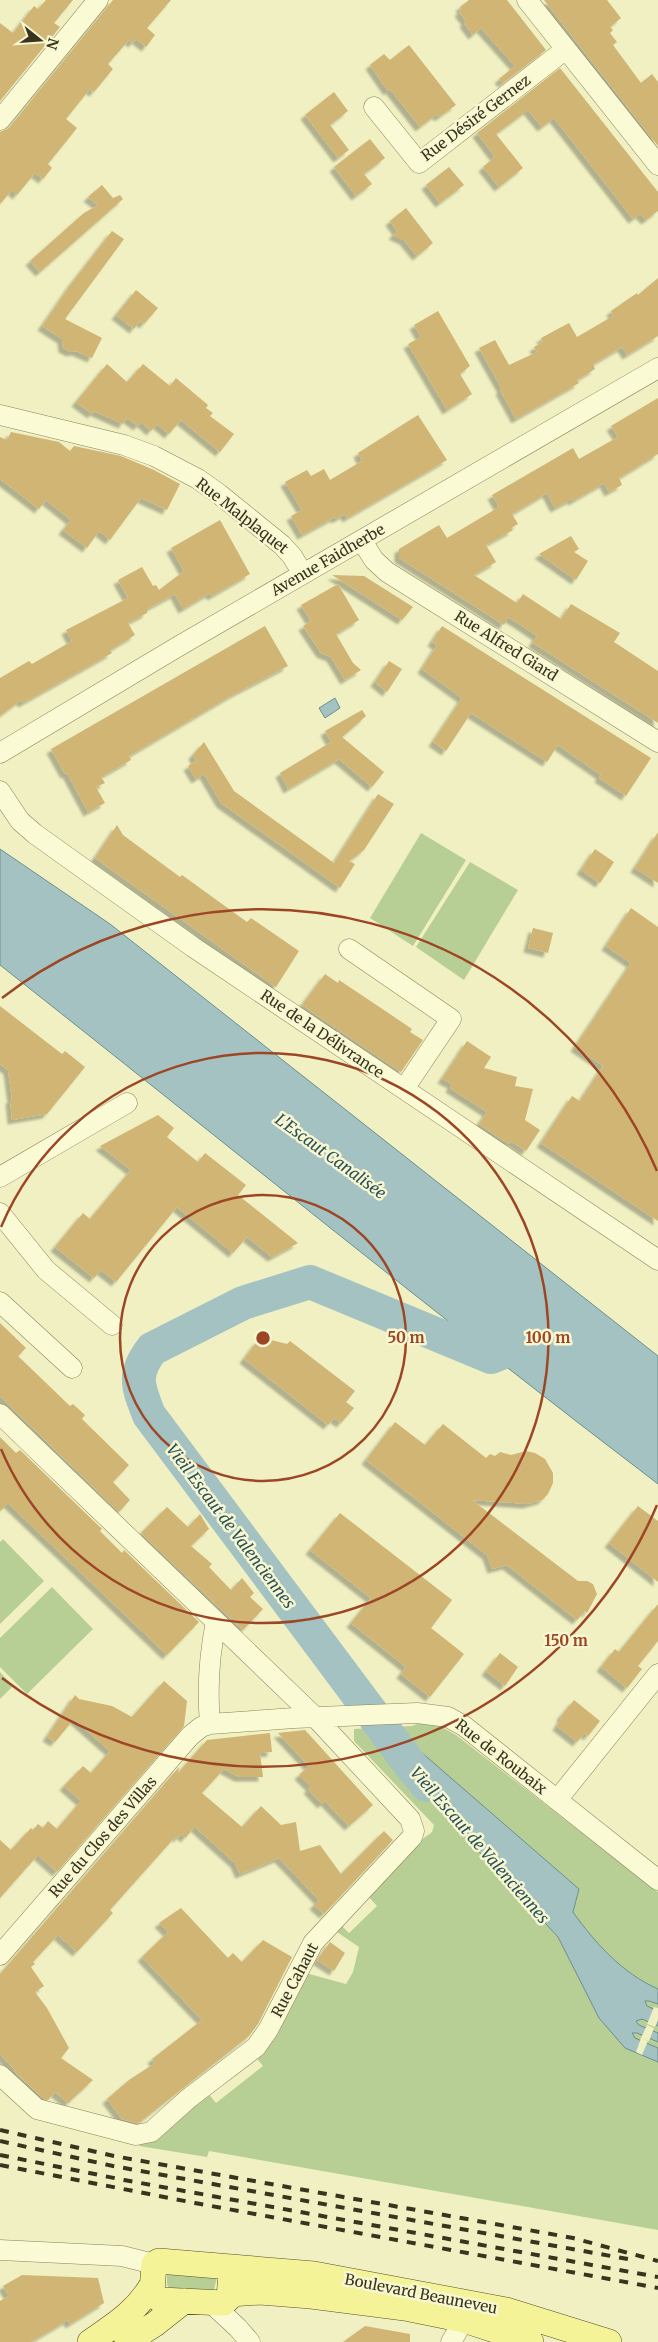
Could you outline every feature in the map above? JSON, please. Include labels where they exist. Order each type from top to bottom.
[{"type":"main road","name":"Boulevard Beauneveu","points":[[531,2342],[464,2320],[333,2298],[260,2292],[184,2301],[157,2299],[153,2295],[153,2274],[162,2261],[314,2274],[524,2314],[609,2342]]},
{"type":"main road","points":[[220,2298],[231,2273],[229,2267]]},
{"type":"main road","points":[[90,2342],[140,2305],[153,2274]]},
{"type":"main road","points":[[127,2342],[156,2324],[184,2301]]},
{"type":"street","points":[[0,120],[98,0]]},
{"type":"street","points":[[527,0],[658,165]]},
{"type":"street","name":"Rue Désiré Gernez","points":[[374,107],[419,163],[566,49]]},
{"type":"street","name":"Avenue Faidherbe","points":[[0,753],[658,368]]},
{"type":"street","name":"Rue Malplaquet","points":[[0,415],[124,445],[147,452],[172,465],[213,489],[282,545],[292,556],[303,574]]},
{"type":"street","name":"Rue Alfred Giard","points":[[362,541],[374,560],[387,572],[658,742]]},
{"type":"street","name":"Rue de la Délivrance","points":[[0,791],[20,821],[34,834],[193,947],[658,1260]]},
{"type":"street","points":[[349,949],[451,1019],[404,1090]]},
{"type":"street","points":[[0,1177],[127,1103]]},
{"type":"street","points":[[0,1212],[46,1270],[112,1325]]},
{"type":"street","points":[[0,1302],[72,1368]]},
{"type":"street","points":[[0,1414],[315,1717]]},
{"type":"street","points":[[210,1724],[208,1678],[210,1652],[216,1622]]},
{"type":"street","points":[[557,1800],[658,1674]]},
{"type":"street","name":"Rue de Roubaix","points":[[315,1717],[417,1713],[440,1715],[456,1720],[658,1880]]},
{"type":"street","name":"Rue du Clos des Villas","points":[[0,1955],[190,1736],[210,1724],[315,1717]]},
{"type":"street","name":"Rue Cahaut","points":[[0,2075],[27,2102],[44,2111],[136,2135],[143,2135],[151,2132],[190,2098],[256,2047],[263,2038],[313,1943],[412,1836],[414,1831],[410,1819],[315,1717]]},
{"type":"street","points":[[0,2250],[122,2256],[153,2274]]},
{"type":"street","points":[[220,2298],[238,2328],[250,2342]]},
{"type":"street","points":[[450,2342],[464,2320]]},
{"type":"green space","points":[[421,833],[466,860],[413,946],[370,918]]},
{"type":"green space","points":[[470,862],[518,890],[464,980],[416,947]]},
{"type":"green space","points":[[3,1539],[44,1581],[0,1624],[0,1542]]},
{"type":"green space","points":[[52,1587],[93,1629],[27,1694],[0,1667],[0,1638]]},
{"type":"green space","points":[[0,1672],[13,1686],[0,1699]]},
{"type":"green space","points":[[422,1722],[440,1726],[456,1735],[658,1892],[658,2230],[209,2151],[207,2157],[139,2146],[207,2092],[216,2103],[263,2066],[254,2055],[302,1972],[346,1984],[353,1972],[359,1947],[331,1928],[339,1923],[349,1933],[377,1906],[367,1895],[416,1844],[432,1832],[434,1825],[354,1741],[354,1729],[412,1726]]},
{"type":"green space","points":[[167,2273],[217,2277],[214,2290],[170,2289],[167,2285]]},
{"type":"water","points":[[335,698],[340,708],[325,718],[319,708]]},
{"type":"water","name":"L'Escaut Canalisée","points":[[0,849],[110,924],[658,1356],[658,1484],[410,1291],[0,965]]},
{"type":"water","points":[[393,1727],[400,1739],[413,1745],[579,1889],[573,1912],[581,1924],[621,1966],[658,1989],[658,2004],[645,2001],[647,2006],[658,2011],[658,2026],[642,2019],[636,2021],[639,2025],[658,2033],[658,2042],[637,2033],[632,2033],[635,2038],[658,2048],[658,2062],[625,2048],[599,2018],[558,1937],[407,1774],[395,1742],[387,1728]]},
{"type":"pier","points":[[654,2007],[658,2008],[658,2020],[655,2027],[647,2024]]},
{"type":"pier","points":[[647,2025],[654,2028],[649,2041],[641,2038]]},
{"type":"pier","points":[[641,2038],[648,2041],[642,2055],[636,2052]]},
{"type":"building","points":[[46,0],[73,0],[54,23],[60,27],[0,101],[0,23],[13,33],[34,6],[38,9]]},
{"type":"building","points":[[113,0],[171,0],[147,28],[155,35],[146,47],[136,39],[133,43],[129,40],[108,64],[113,69],[94,92],[90,89],[66,119],[77,128],[48,164],[52,168],[43,179],[35,173],[17,195],[12,190],[0,204],[0,132],[9,128]]},
{"type":"building","points":[[469,0],[507,0],[546,50],[503,83],[499,79],[515,66],[481,28],[473,35],[464,23],[466,21],[459,12],[462,10],[460,7]]},
{"type":"building","points":[[544,0],[607,0],[621,18],[610,27],[613,30],[610,33],[617,42],[613,45],[641,83],[652,74],[658,82],[658,146]]},
{"type":"building","points":[[409,45],[456,105],[439,117],[437,114],[420,127],[390,89],[388,91],[370,65],[384,54],[390,60]]},
{"type":"building","points":[[560,68],[658,192],[658,211],[646,220],[640,214],[633,219],[554,118],[542,127],[528,110],[496,134],[523,168],[499,187],[483,167],[495,157],[477,133]]},
{"type":"building","points":[[334,92],[348,111],[330,125],[349,150],[338,158],[305,115]]},
{"type":"building","points":[[370,139],[385,158],[364,174],[372,184],[356,196],[334,167]]},
{"type":"building","points":[[449,167],[464,185],[440,203],[426,185]]},
{"type":"building","points":[[102,185],[113,198],[120,195],[123,199],[40,272],[30,261],[84,213],[98,205],[88,197]]},
{"type":"building","points":[[406,208],[433,243],[417,256],[404,240],[393,235],[397,231],[390,221]]},
{"type":"building","points":[[112,231],[124,239],[65,319],[102,338],[92,358],[63,348],[62,339],[42,326],[71,284]]},
{"type":"building","points":[[658,278],[658,336],[627,355],[622,347],[593,364],[595,369],[577,380],[579,383],[516,419],[479,348],[495,340],[509,365],[537,352],[534,347],[543,342],[541,338],[569,323],[577,337],[613,316],[611,311],[637,293],[638,295]]},
{"type":"building","points":[[136,290],[158,308],[144,324],[140,321],[134,329],[116,315]]},
{"type":"building","points":[[438,311],[470,366],[460,374],[472,394],[447,410],[408,344],[421,337],[414,325]]},
{"type":"building","points":[[107,364],[127,382],[143,364],[170,386],[176,378],[208,405],[206,408],[213,413],[210,416],[234,434],[220,452],[181,420],[169,434],[157,424],[151,431],[141,422],[138,426],[127,418],[123,424],[94,411],[92,414],[76,402]]},
{"type":"building","points":[[658,398],[658,454],[619,478],[622,485],[609,492],[604,483],[573,501],[572,499],[555,508],[547,493],[512,514],[518,524],[511,528],[513,530],[486,545],[496,562],[474,575],[517,603],[523,594],[561,619],[571,604],[620,633],[614,642],[658,671],[658,723],[533,643],[537,636],[521,625],[508,617],[504,625],[399,558],[399,549],[439,525],[447,538],[499,507],[492,495],[573,448],[579,459],[618,437],[611,426]]},
{"type":"building","points":[[418,415],[447,460],[347,518],[345,514],[336,519],[335,517],[302,535],[291,516],[302,510],[285,482],[307,470],[311,476],[324,469],[330,480],[362,461],[358,453]]},
{"type":"building","points":[[11,432],[59,442],[70,451],[74,446],[121,456],[154,470],[180,484],[167,510],[141,498],[110,540],[99,531],[87,548],[63,530],[71,520],[46,500],[39,509],[0,479],[0,437],[7,440]]},
{"type":"building","points":[[220,520],[250,574],[212,596],[210,593],[183,609],[175,594],[147,609],[147,613],[128,623],[135,635],[110,650],[112,653],[23,703],[21,700],[0,716],[0,678],[29,661],[32,664],[72,641],[66,630],[128,598],[118,580],[142,567],[153,586],[156,585],[159,590],[184,571],[171,548]]},
{"type":"building","points":[[571,536],[579,549],[574,552],[588,561],[576,580],[539,554]]},
{"type":"building","points":[[332,575],[364,576],[413,607],[402,620]]},
{"type":"building","points":[[338,584],[359,620],[336,634],[353,663],[361,670],[345,680],[331,657],[321,653],[303,626],[311,621],[301,605]]},
{"type":"building","points":[[265,626],[288,666],[234,694],[129,756],[131,760],[101,777],[105,783],[96,787],[105,803],[88,812],[67,773],[65,774],[51,749]]},
{"type":"building","points":[[442,626],[651,758],[626,796],[599,778],[601,775],[558,745],[547,762],[471,713],[446,751],[433,742],[462,698],[422,669],[437,645],[432,642]]},
{"type":"building","points":[[389,661],[402,669],[387,692],[375,682]]},
{"type":"building","points":[[362,710],[366,716],[342,737],[384,772],[372,787],[339,759],[288,789],[280,773],[331,742],[325,731]]},
{"type":"building","points":[[204,742],[234,791],[334,863],[378,794],[394,804],[364,850],[349,861],[355,864],[340,888],[221,803],[204,774],[196,779],[188,766],[196,761],[193,755]]},
{"type":"building","points":[[117,825],[123,835],[180,877],[182,875],[247,922],[251,918],[299,951],[276,987],[95,858]]},
{"type":"building","points":[[658,832],[658,883],[635,868]]},
{"type":"building","points":[[595,849],[614,862],[600,883],[581,870]]},
{"type":"building","points":[[631,908],[658,927],[658,1221],[541,1143],[572,1096],[580,1101],[603,1066],[575,1047],[631,963],[606,946]]},
{"type":"building","points":[[533,928],[553,933],[548,953],[528,948]]},
{"type":"building","points":[[325,974],[338,983],[339,980],[381,1008],[412,1029],[410,1032],[423,1040],[401,1072],[302,1005]]},
{"type":"building","points":[[0,1006],[62,1054],[65,1051],[85,1067],[47,1114],[12,1120],[10,1099],[12,1099],[8,1070],[0,1064]]},
{"type":"building","points":[[467,1041],[491,1057],[484,1068],[517,1077],[515,1086],[533,1089],[525,1120],[540,1130],[526,1151],[511,1141],[509,1144],[479,1124],[487,1112],[450,1088],[452,1084],[442,1079]]},
{"type":"building","points":[[158,1115],[174,1128],[167,1137],[198,1162],[205,1153],[246,1185],[238,1195],[298,1243],[272,1257],[247,1237],[233,1253],[177,1207],[116,1282],[101,1270],[94,1278],[55,1247],[83,1213],[90,1219],[131,1170],[100,1146]]},
{"type":"building","points":[[0,1323],[26,1348],[18,1356],[70,1406],[73,1404],[85,1415],[82,1419],[129,1465],[113,1482],[130,1500],[119,1512],[0,1396]]},
{"type":"building","points":[[258,1340],[263,1343],[271,1340],[287,1344],[290,1341],[355,1391],[346,1402],[354,1408],[341,1423],[334,1418],[328,1425],[244,1359]]},
{"type":"building","points":[[395,1422],[425,1445],[443,1424],[486,1458],[490,1454],[495,1456],[500,1452],[511,1455],[526,1451],[535,1453],[545,1459],[553,1473],[553,1483],[548,1494],[542,1500],[527,1504],[472,1500],[578,1581],[587,1581],[593,1584],[597,1594],[587,1613],[585,1611],[577,1620],[507,1565],[492,1569],[487,1555],[366,1460]]},
{"type":"building","points":[[0,1437],[16,1453],[20,1450],[102,1529],[100,1531],[122,1553],[124,1550],[199,1622],[167,1655],[8,1503],[0,1511]]},
{"type":"building","points":[[638,1506],[658,1521],[658,1582],[609,1543]]},
{"type":"building","points":[[167,1507],[188,1527],[200,1514],[209,1529],[191,1546],[212,1564],[209,1567],[231,1590],[242,1578],[254,1593],[250,1597],[263,1609],[243,1630],[141,1533]]},
{"type":"building","points":[[340,1513],[452,1600],[431,1628],[464,1654],[430,1697],[401,1674],[406,1667],[351,1623],[371,1598],[310,1550]]},
{"type":"building","points":[[658,1604],[658,1641],[638,1666],[642,1669],[627,1688],[601,1667],[615,1649],[619,1652]]},
{"type":"building","points":[[500,1653],[518,1667],[505,1686],[486,1671]]},
{"type":"building","points":[[164,1681],[187,1701],[184,1726],[57,1872],[38,1855],[0,1898],[0,1840],[11,1850],[31,1828],[33,1830],[38,1824],[43,1828],[48,1821],[57,1829],[81,1801],[64,1786],[83,1766],[91,1773],[110,1751],[74,1719],[55,1742],[47,1737],[75,1695],[79,1699],[112,1706],[132,1717]]},
{"type":"building","points":[[574,1700],[600,1721],[588,1736],[585,1733],[577,1742],[557,1726],[562,1718],[561,1716]]},
{"type":"building","points":[[305,1730],[373,1805],[349,1826],[325,1801],[322,1804],[308,1789],[311,1787],[299,1775],[309,1766],[278,1733]]},
{"type":"building","points":[[270,1733],[272,1752],[260,1753],[263,1777],[239,1777],[224,1769],[202,1793],[242,1827],[261,1806],[281,1825],[296,1822],[300,1851],[320,1845],[341,1874],[384,1831],[393,1840],[324,1914],[314,1905],[319,1900],[279,1858],[240,1874],[235,1863],[195,1827],[185,1838],[181,1834],[178,1838],[176,1836],[110,1910],[113,1913],[77,1952],[58,1935],[33,1962],[35,1964],[31,1967],[44,1986],[35,1992],[47,2008],[69,2048],[61,2058],[93,2080],[68,2103],[55,2092],[48,2100],[44,2099],[14,2071],[0,2054],[0,1974],[179,1767],[178,1773],[207,1740]]},
{"type":"building","points":[[181,1908],[228,1958],[233,1953],[242,1962],[263,1940],[292,1957],[258,2024],[249,2036],[140,2122],[136,2123],[122,2119],[107,2099],[129,2080],[155,2063],[152,2059],[202,2020],[142,1957],[168,1932],[159,1923]]},
{"type":"building","points":[[330,1942],[345,1953],[334,1971],[317,1960]]},
{"type":"building","points":[[22,2275],[98,2278],[104,2303],[70,2324],[68,2320],[31,2342],[0,2342],[0,2301],[9,2296],[3,2286]]},
{"type":"building","points":[[365,2326],[410,2334],[410,2342],[343,2342]]},
{"type":"waterway","name":"Vieil Escaut de Valenciennes","points":[[427,1785],[149,1415],[140,1388],[139,1374],[152,1349],[243,1303],[310,1282],[491,1357],[533,1340]]},
{"type":"railway","points":[[0,2130],[114,2156],[573,2238],[658,2261]]},
{"type":"railway","points":[[0,2141],[113,2166],[633,2260]]},
{"type":"railway","points":[[0,2155],[124,2180],[658,2277]]},
{"type":"railway","points":[[0,2165],[195,2203],[658,2288]]}]
